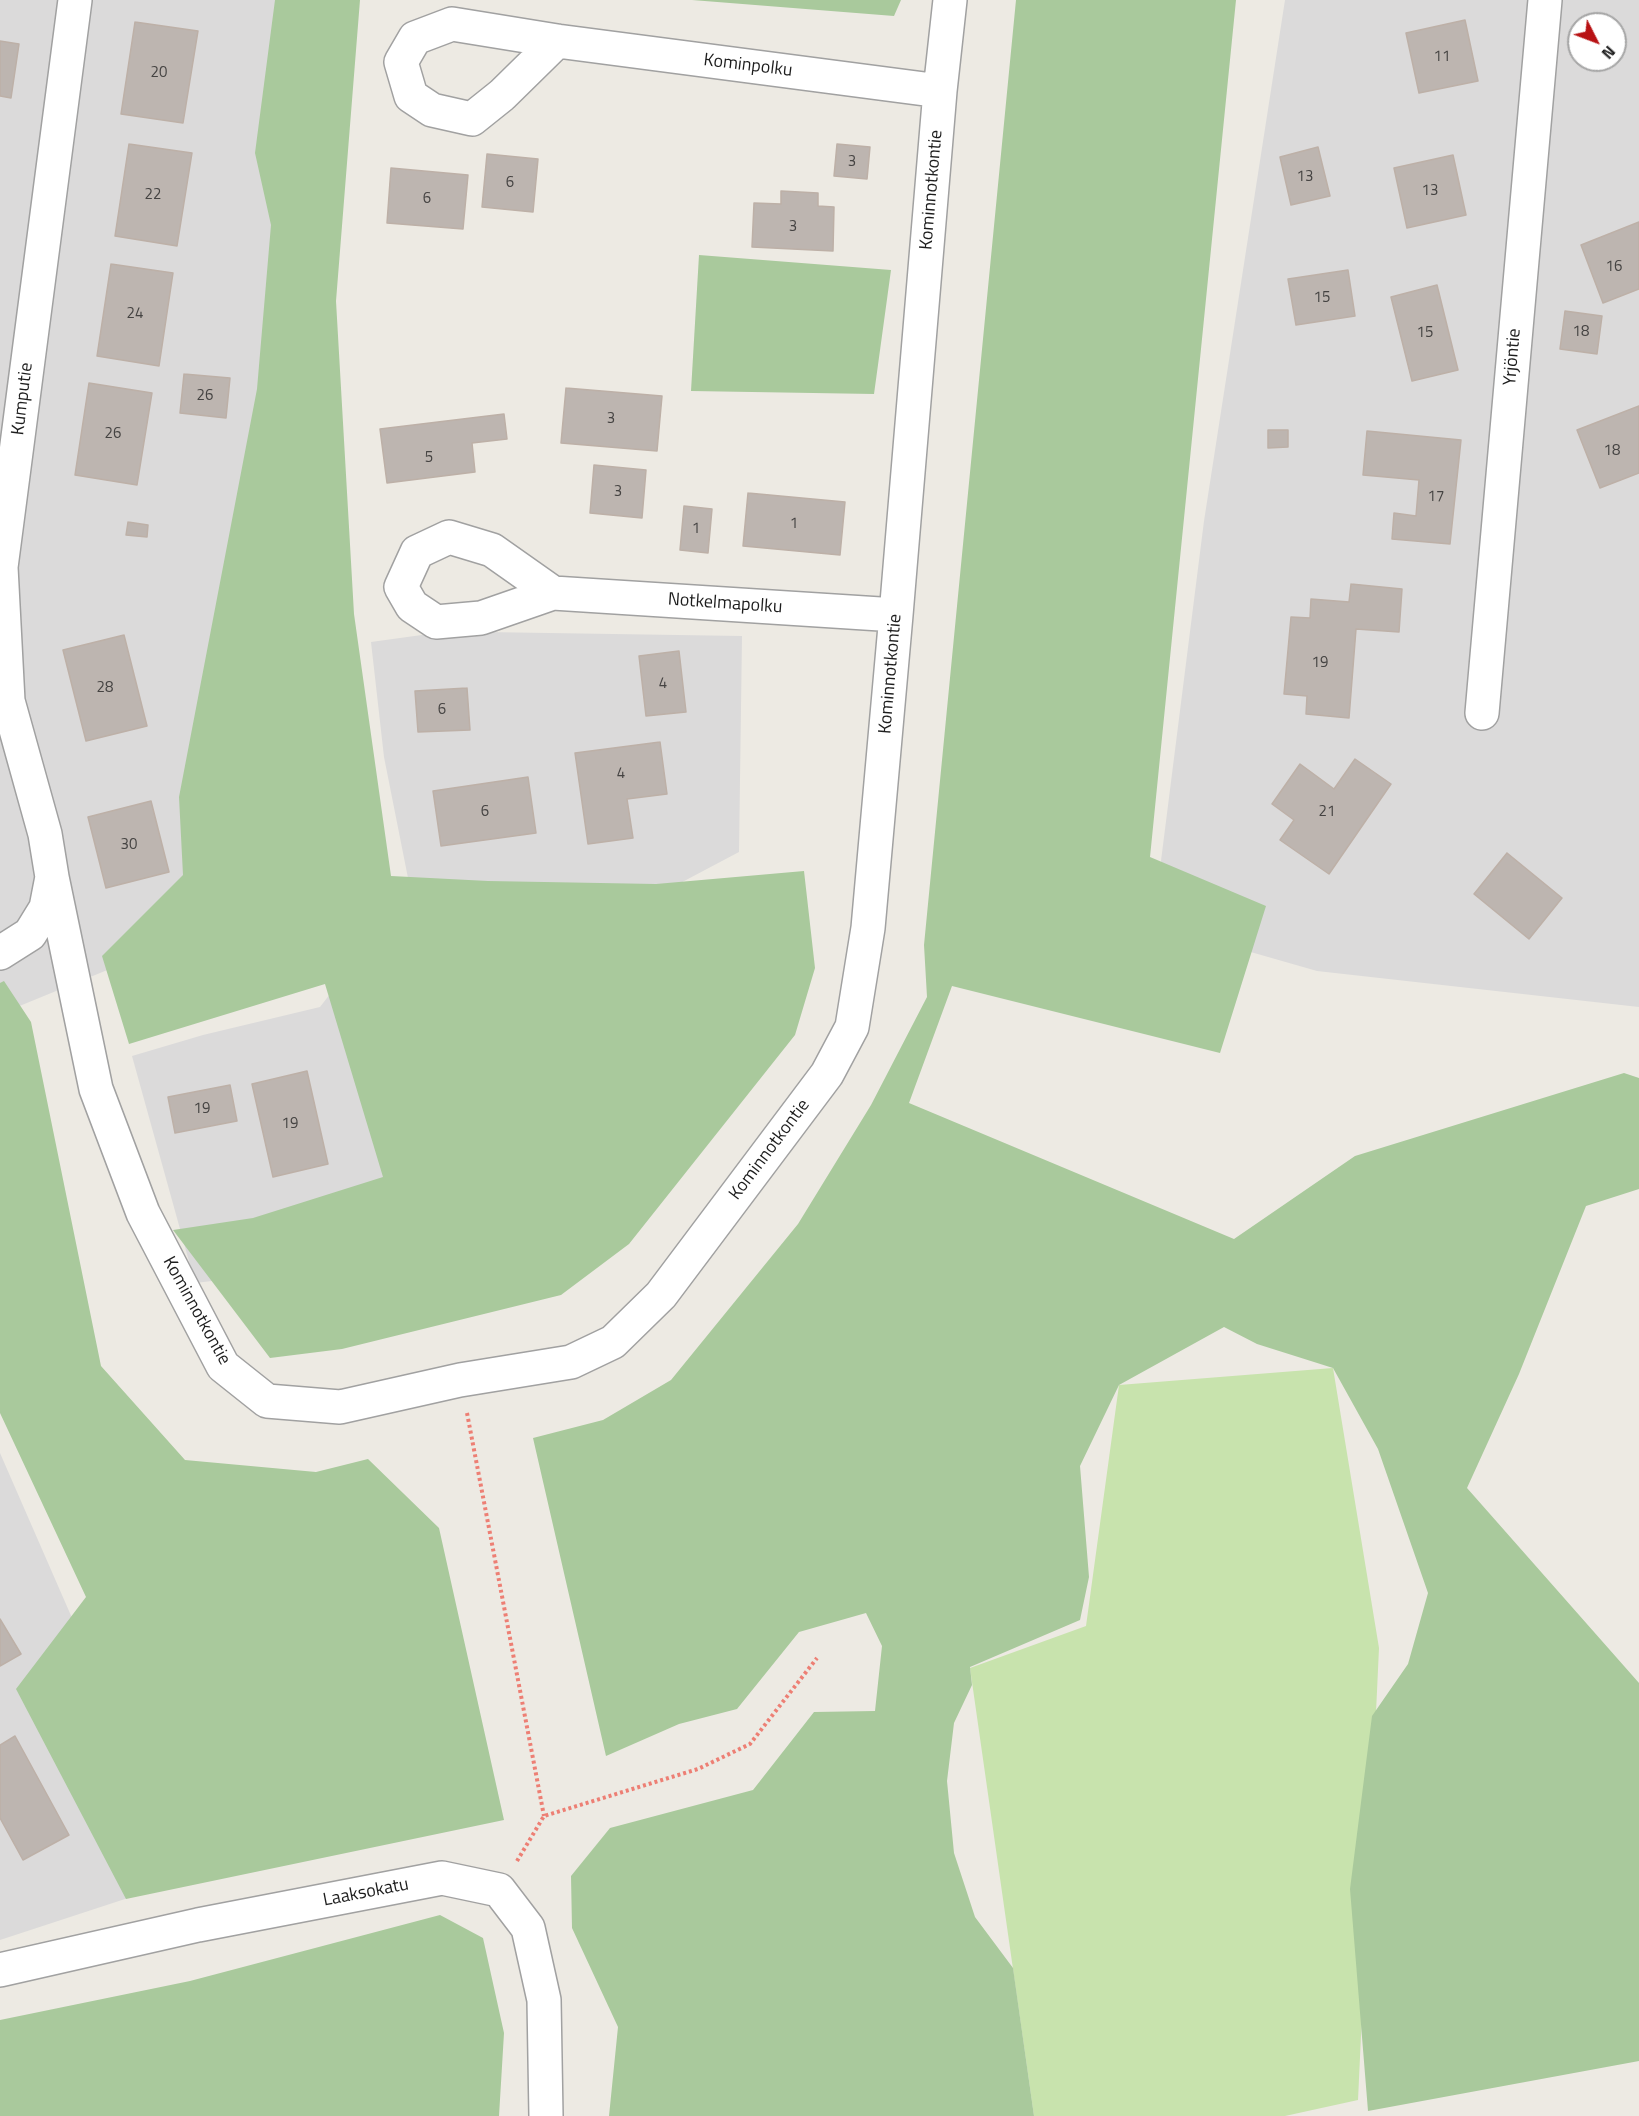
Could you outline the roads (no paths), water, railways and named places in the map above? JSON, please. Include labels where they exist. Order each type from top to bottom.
[{"type":"street","name":"Kumputie","points":[[0,953],[30,934],[46,909],[51,877],[45,834],[8,701],[1,567],[75,0]]},
{"type":"street","name":"Kominnotkontie","points":[[51,877],[96,1089],[144,1213],[223,1366],[267,1401],[340,1407],[460,1380],[571,1362],[613,1342],[661,1294],[827,1074],[852,1028],[868,928],[940,91],[950,0]]},
{"type":"street","name":"Yrjöntie","points":[[1482,713],[1545,0]]},
{"type":"street","name":"Kominpolku","points":[[557,41],[940,91]]},
{"type":"street","name":"Notkelmapolku","points":[[553,593],[896,615]]},
{"type":"street","name":"Laaksokatu","points":[[0,1970],[198,1925],[442,1878],[499,1890],[528,1928],[544,2000],[546,2116]]}]
